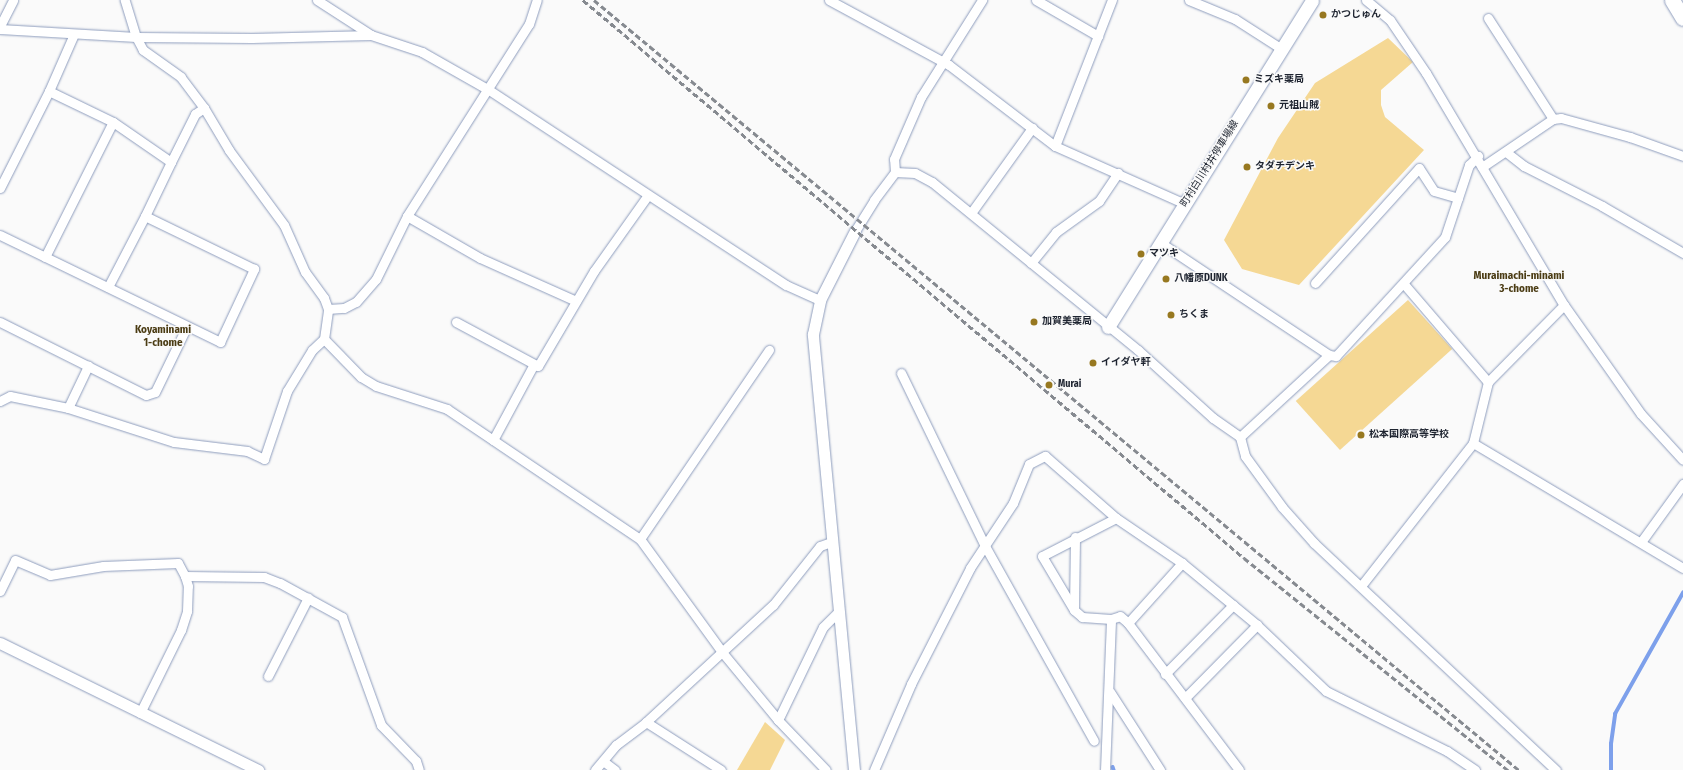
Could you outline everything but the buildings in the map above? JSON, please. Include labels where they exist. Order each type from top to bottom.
[{"type":"highway","points":[[1672,0],[1683,18]]},
{"type":"main road","name":"町村白川村井停車場線","points":[[1108,327],[1312,0]]},
{"type":"street","points":[[13,0],[0,27],[74,34],[136,37],[252,38],[371,35]]},
{"type":"street","points":[[0,401],[10,396],[68,408],[174,442],[247,451],[264,459],[287,391],[312,350],[324,339],[328,309],[324,298],[305,272],[284,225],[229,150],[204,108],[180,77],[143,50],[136,37],[125,0]]},
{"type":"street","points":[[317,0],[371,35],[422,52],[489,90],[648,195],[661,201],[786,285],[820,300]]},
{"type":"street","points":[[328,309],[344,308],[356,302],[376,279],[406,216],[436,167],[489,90],[529,24],[537,0]]},
{"type":"street","points":[[829,0],[942,61],[1055,146],[1185,204]]},
{"type":"street","points":[[854,770],[813,354],[813,334],[820,300],[855,231],[874,200],[896,172],[894,160],[921,97],[942,61],[982,0]]},
{"type":"street","points":[[1036,0],[1098,36]]},
{"type":"street","points":[[1055,146],[1112,0]]},
{"type":"street","points":[[1189,0],[1235,19],[1282,49]]},
{"type":"street","points":[[1366,0],[1390,20],[1478,156],[1482,167],[1564,305],[1641,414],[1683,460]]},
{"type":"street","points":[[1488,18],[1553,119]]},
{"type":"street","points":[[0,188],[49,91],[74,34]]},
{"type":"street","points":[[49,91],[113,122],[171,162]]},
{"type":"street","points":[[108,287],[195,114],[204,108]]},
{"type":"street","points":[[1482,167],[1553,119],[1560,118],[1630,137],[1683,156]]},
{"type":"street","points":[[45,257],[113,122]]},
{"type":"street","points":[[971,214],[1032,128]]},
{"type":"street","points":[[1506,152],[1524,166],[1602,206],[1683,253]]},
{"type":"street","points":[[1161,243],[1329,356],[1336,356],[1404,284],[1445,237],[1469,165],[1478,156]]},
{"type":"street","points":[[1315,283],[1419,168],[1434,191],[1458,198]]},
{"type":"street","points":[[896,172],[914,173],[932,182],[1108,327],[1213,418],[1240,437],[1245,456],[1282,507],[1314,543],[1555,770]]},
{"type":"street","points":[[1031,263],[1056,232],[1099,201],[1118,174]]},
{"type":"street","points":[[456,322],[538,366],[594,271],[648,195]]},
{"type":"street","points":[[0,235],[220,342],[254,269],[145,216]]},
{"type":"street","points":[[406,216],[480,258],[576,301]]},
{"type":"street","points":[[1404,284],[1488,382]]},
{"type":"street","points":[[1361,586],[1473,443],[1488,382],[1564,305]]},
{"type":"street","points":[[0,322],[146,395],[155,392],[187,326]]},
{"type":"street","points":[[324,339],[361,377],[376,386],[447,409],[640,539],[722,652],[778,720],[826,770]]},
{"type":"street","points":[[640,539],[769,350]]},
{"type":"street","points":[[1240,437],[1329,356]]},
{"type":"street","points":[[493,440],[534,364]]},
{"type":"street","points":[[68,408],[88,366]]},
{"type":"street","points":[[901,374],[985,546],[1094,741]]},
{"type":"street","points":[[1473,443],[1683,568]]},
{"type":"street","points":[[874,770],[911,684],[985,546],[1013,503],[1029,464],[1045,456],[1116,518],[1182,563],[1257,625],[1326,691],[1447,751],[1475,770]]},
{"type":"street","points":[[1641,542],[1683,484]]},
{"type":"street","points":[[1116,518],[1075,537],[1042,556],[1074,610],[1082,617],[1111,619],[1120,616],[1128,623],[1165,674],[1239,770]]},
{"type":"street","points":[[1074,610],[1075,537]]},
{"type":"street","points":[[595,770],[616,745],[646,722],[773,605],[820,546],[831,542]]},
{"type":"street","points":[[0,591],[15,560],[50,575],[104,566],[178,563],[185,576],[188,586],[187,611],[183,624],[140,713]]},
{"type":"street","points":[[1128,623],[1182,563]]},
{"type":"street","points":[[185,576],[264,577],[280,582],[342,617],[381,725],[416,761],[419,770]]},
{"type":"street","points":[[268,676],[308,598]]},
{"type":"street","points":[[1165,674],[1233,605]]},
{"type":"street","points":[[778,720],[823,627],[838,612]]},
{"type":"street","points":[[1105,770],[1110,692],[1111,619]]},
{"type":"street","points":[[1185,698],[1257,625]]},
{"type":"street","points":[[0,643],[258,770]]},
{"type":"street","points":[[1110,692],[1160,770]]},
{"type":"street","points":[[646,722],[721,770]]},
{"type":"street","points":[[603,761],[615,770]]},
{"type":"shaded area","points":[[1388,38],[1413,62],[1381,90],[1381,105],[1385,117],[1424,150],[1299,285],[1242,269],[1224,240],[1278,138],[1315,83]]},
{"type":"shaded area","points":[[1408,300],[1452,349],[1340,450],[1296,401]]},
{"type":"shaded area","points":[[765,722],[785,740],[770,770],[737,770]]},
{"type":"waterway","points":[[1611,770],[1611,744],[1615,714],[1683,593]]},
{"type":"railway","points":[[583,0],[1244,558],[1508,770]]},
{"type":"railway","points":[[594,0],[1519,770]]},
{"type":"place","name":"かつじゅん","points":[[1323,15]]},
{"type":"place","name":"ミズキ薬局","points":[[1246,80]]},
{"type":"place","name":"元祖山賊","points":[[1271,106]]},
{"type":"place","name":"タダチデンキ","points":[[1247,167]]},
{"type":"place","name":"マツキ","points":[[1141,254]]},
{"type":"place","name":"八幡原DUNK","points":[[1166,279]]},
{"type":"place","name":"ちくま","points":[[1171,315]]},
{"type":"place","name":"加賀美薬局","points":[[1034,322]]},
{"type":"place","name":"イイダヤ軒","points":[[1093,363]]},
{"type":"place","name":"Murai","points":[[1049,385]]},
{"type":"place","name":"松本国際高等学校","points":[[1361,435]]},
{"type":"district","name":"Muraimachi-minami 3-chome","points":[[1519,283]]},
{"type":"district","name":"Koyaminami 1-chome","points":[[163,337]]}]
